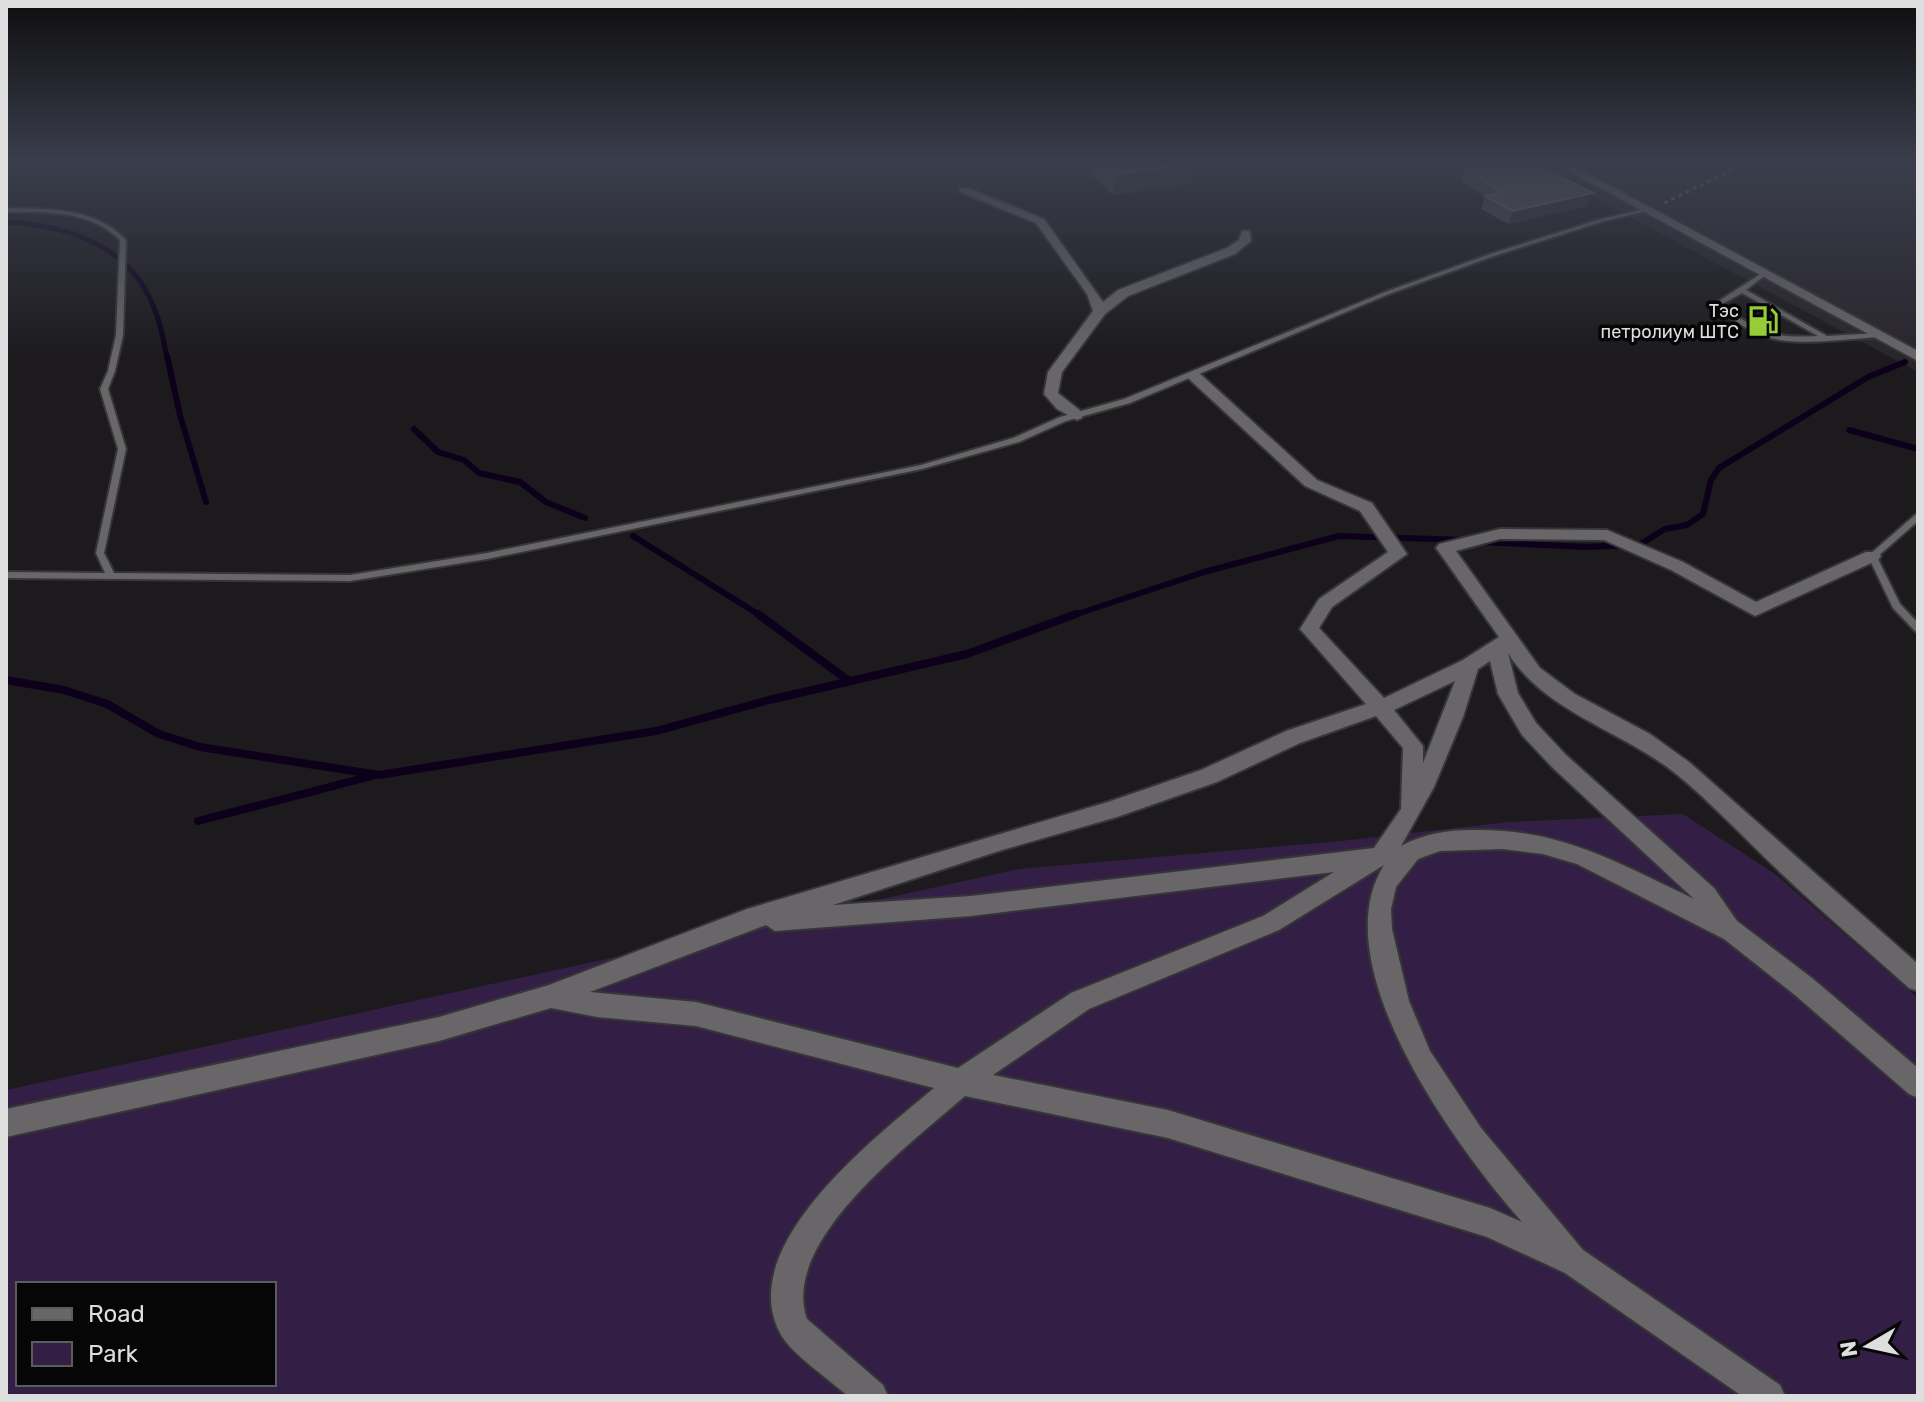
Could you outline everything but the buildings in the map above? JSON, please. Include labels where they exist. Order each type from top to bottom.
[{"type":"street","points":[[1044,226],[1093,294],[1100,311]]},
{"type":"street","points":[[1679,226],[1918,357]]},
{"type":"street","points":[[1077,415],[1062,406],[1051,394],[1055,372],[1100,311],[1123,293],[1231,251],[1245,241],[1246,234]]},
{"type":"street","points":[[1193,375],[1311,483],[1366,507],[1398,554],[1325,603],[1309,629],[1351,672],[1378,708],[1413,746],[1409,816]]},
{"type":"street","points":[[1872,556],[1755,610],[1677,566],[1607,535],[1500,534],[1445,548],[1510,639],[1517,656],[1536,674],[1556,691],[1656,749],[1725,806],[1918,980]]},
{"type":"street","points":[[6,1123],[439,1029],[551,996],[747,920],[1109,811],[1209,776],[1293,737],[1378,708],[1470,665],[1510,639]]},
{"type":"street","points":[[1510,639],[1498,652],[1508,694],[1529,729],[1559,761],[1706,895],[1729,929]]},
{"type":"street","points":[[872,1396],[795,1329],[787,1306],[788,1278],[804,1238],[842,1190],[879,1153],[961,1082],[1080,1001],[1271,923],[1383,854],[1409,816],[1453,717],[1470,665]]},
{"type":"street","points":[[1576,1262],[1473,1143],[1422,1061],[1402,1020],[1382,944],[1381,894],[1394,868],[1411,851],[1455,838],[1511,840],[1589,858],[1729,929],[1797,982],[1918,1085]]},
{"type":"street","points":[[747,920],[806,919],[971,906],[1315,866],[1383,854]]},
{"type":"street","points":[[551,996],[597,1005],[696,1014],[961,1082],[1168,1124],[1490,1223],[1576,1262],[1769,1396]]},
{"type":"lane","points":[[110,575],[100,553],[122,449],[104,389],[114,368],[122,335],[123,240],[111,226]]},
{"type":"lane","points":[[6,575],[350,578],[406,570],[922,467],[1016,440],[1077,415],[1127,401],[1428,277],[1586,226]]},
{"type":"lane","points":[[1765,273],[1721,302],[1721,310],[1769,338],[1787,341],[1879,335]]},
{"type":"lane","points":[[1742,290],[1826,338]]},
{"type":"lane","points":[[1918,517],[1872,556],[1896,606],[1918,629]]},
{"type":"shaded area","points":[[1647,226],[1918,226],[1918,372]]},
{"type":"green space","points":[[1683,814],[1775,874],[1918,998],[1918,1396],[6,1396],[6,1090],[1019,869],[1341,841],[1509,822]]},
{"type":"waterway","points":[[42,226],[77,235],[98,245],[117,257],[133,273],[147,292],[159,321],[167,358]]},
{"type":"waterway","points":[[167,356],[180,415],[206,502]]},
{"type":"waterway","points":[[1480,542],[1585,547],[1639,545],[1665,529],[1687,525],[1703,514],[1711,480],[1719,468],[1868,377],[1905,362]]},
{"type":"waterway","points":[[414,429],[438,452],[464,460],[479,473],[520,482],[546,502],[585,518]]},
{"type":"waterway","points":[[1849,430],[1918,449]]},
{"type":"waterway","points":[[633,536],[759,615]]},
{"type":"waterway","points":[[1071,616],[1204,572],[1339,536],[1466,540]]},
{"type":"waterway","points":[[6,680],[64,690],[107,704],[159,734],[200,747],[379,775],[656,731],[769,700],[967,654],[1076,614]]},
{"type":"waterway","points":[[759,615],[849,681]]},
{"type":"waterway","points":[[198,821],[372,776]]},
{"type":"place","name":"Тэс петролиум ШТС","points":[[1763,321]]}]
